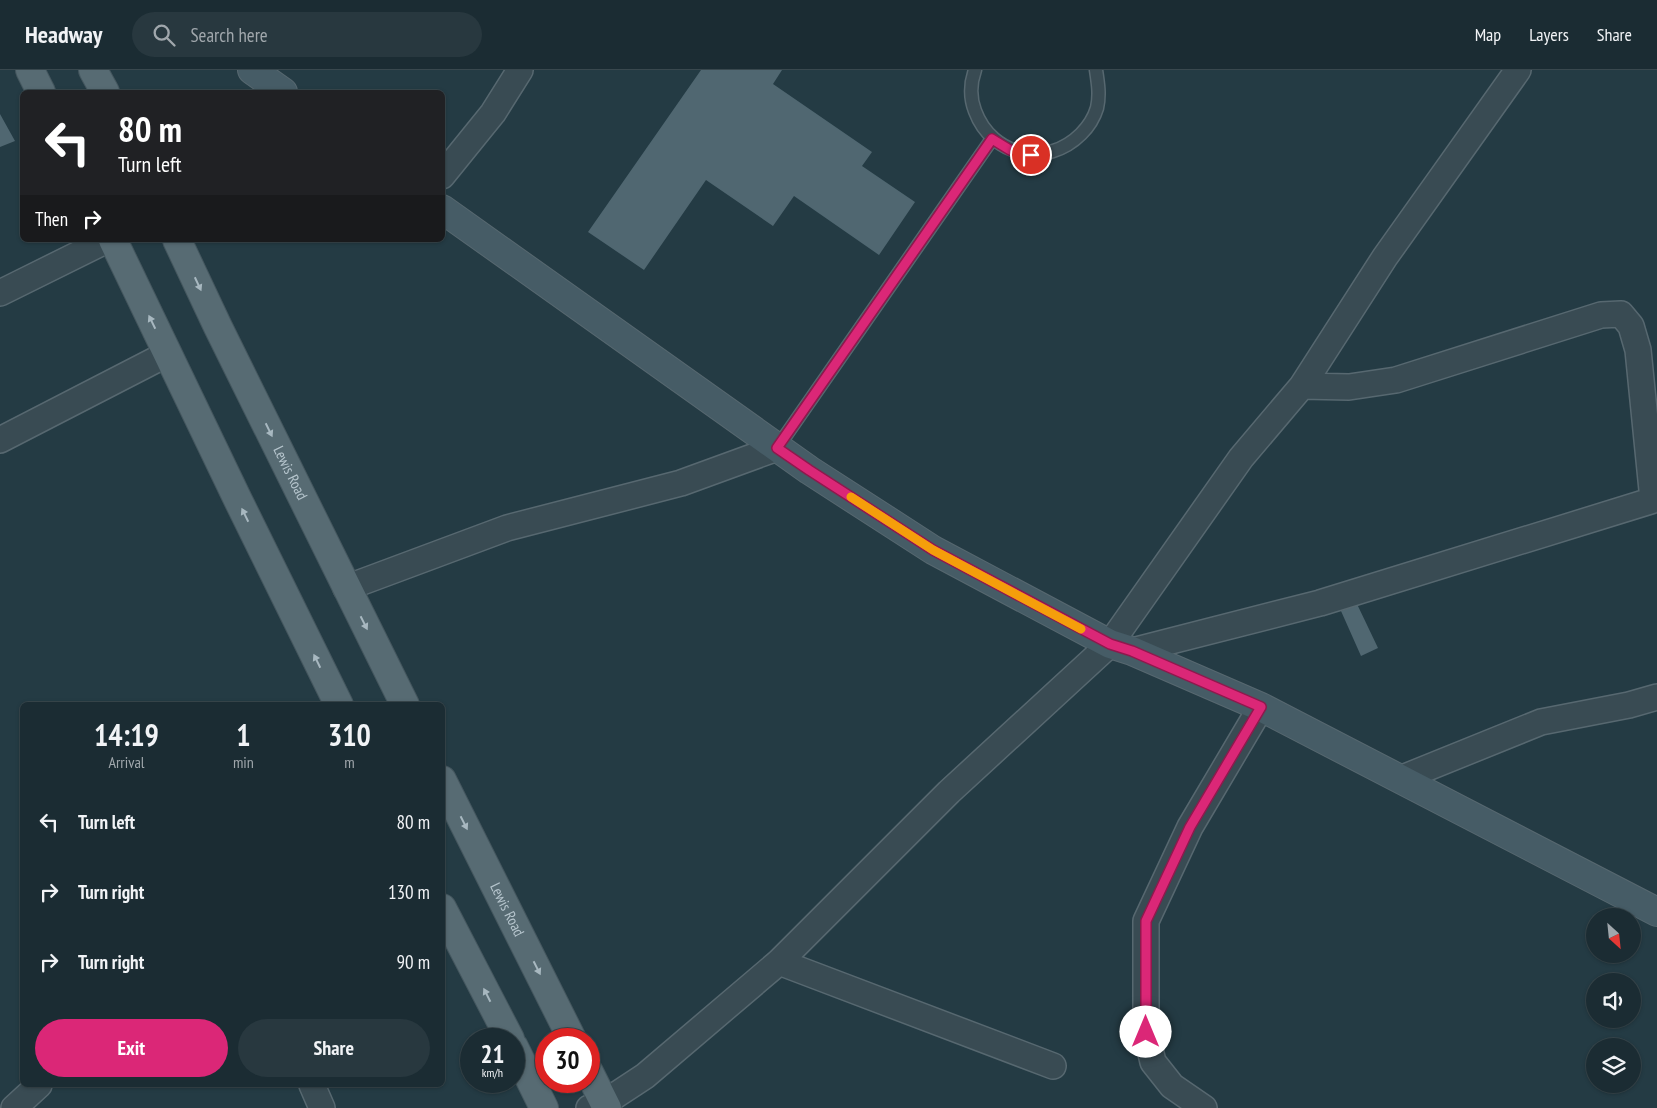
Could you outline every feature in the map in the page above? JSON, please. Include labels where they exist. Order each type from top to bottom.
[{"type":"main road","points":[[30,70],[40,90]]},
{"type":"main road","points":[[94,70],[104,90]]},
{"type":"main road","points":[[114,242],[337,702]]},
{"type":"main road","name":"Lewis Road","points":[[178,242],[222,336],[403,702]]},
{"type":"main road","name":"Lewis Road","points":[[445,786],[566,1028]]},
{"type":"main road","points":[[445,914],[504,1028]]},
{"type":"main road","points":[[525,1069],[544,1108]]},
{"type":"main road","points":[[596,1093],[600,1106]]},
{"type":"street","points":[[252,70],[280,90]]},
{"type":"street","points":[[445,172],[493,114],[520,70]]},
{"type":"street","points":[[600,1106],[645,1076],[779,962],[948,792],[1121,647],[1241,458],[1302,386],[1385,257],[1518,70]]},
{"type":"street","points":[[445,211],[777,448],[933,550],[1121,647],[1261,707],[1657,912]]},
{"type":"street","points":[[0,294],[102,242]]},
{"type":"street","points":[[1121,647],[1320,603],[1655,499],[1638,350],[1631,326],[1620,314],[1601,315],[1396,380],[1349,387],[1302,386]]},
{"type":"street","points":[[0,440],[168,354]]},
{"type":"street","points":[[346,588],[507,528],[681,483],[777,448]]},
{"type":"street","points":[[1400,778],[1541,722],[1629,705],[1657,697]]},
{"type":"street","points":[[1204,1108],[1172,1086],[1153,1062],[1146,1032],[1146,921],[1190,827],[1261,707]]},
{"type":"street","points":[[779,962],[1054,1066]]},
{"type":"street","points":[[14,1108],[37,1087]]},
{"type":"street","points":[[313,1087],[322,1108]]},
{"type":"lane","points":[[975,70],[972,79],[972,101],[979,121],[992,139],[1010,150],[1031,155],[1053,152],[1073,142],[1088,127],[1097,109],[1099,88],[1096,70]]},
{"type":"lane","points":[[777,448],[992,139]]},
{"type":"building","points":[[701,70],[782,70],[773,84],[872,152],[862,166],[915,202],[879,255],[794,196],[773,226],[706,180],[644,270],[588,232]]},
{"type":"building","points":[[0,114],[15,141],[0,147]]},
{"type":"building","points":[[1357,604],[1378,648],[1361,656],[1341,611]]},
{"type":"slow traffic","points":[[851,497],[933,550],[1081,629]]},
{"type":"route","points":[[1031,155],[1010,150],[992,139],[777,448],[933,550],[1110,644],[1132,651],[1261,707],[1190,827],[1146,921],[1146,1032]]}]
